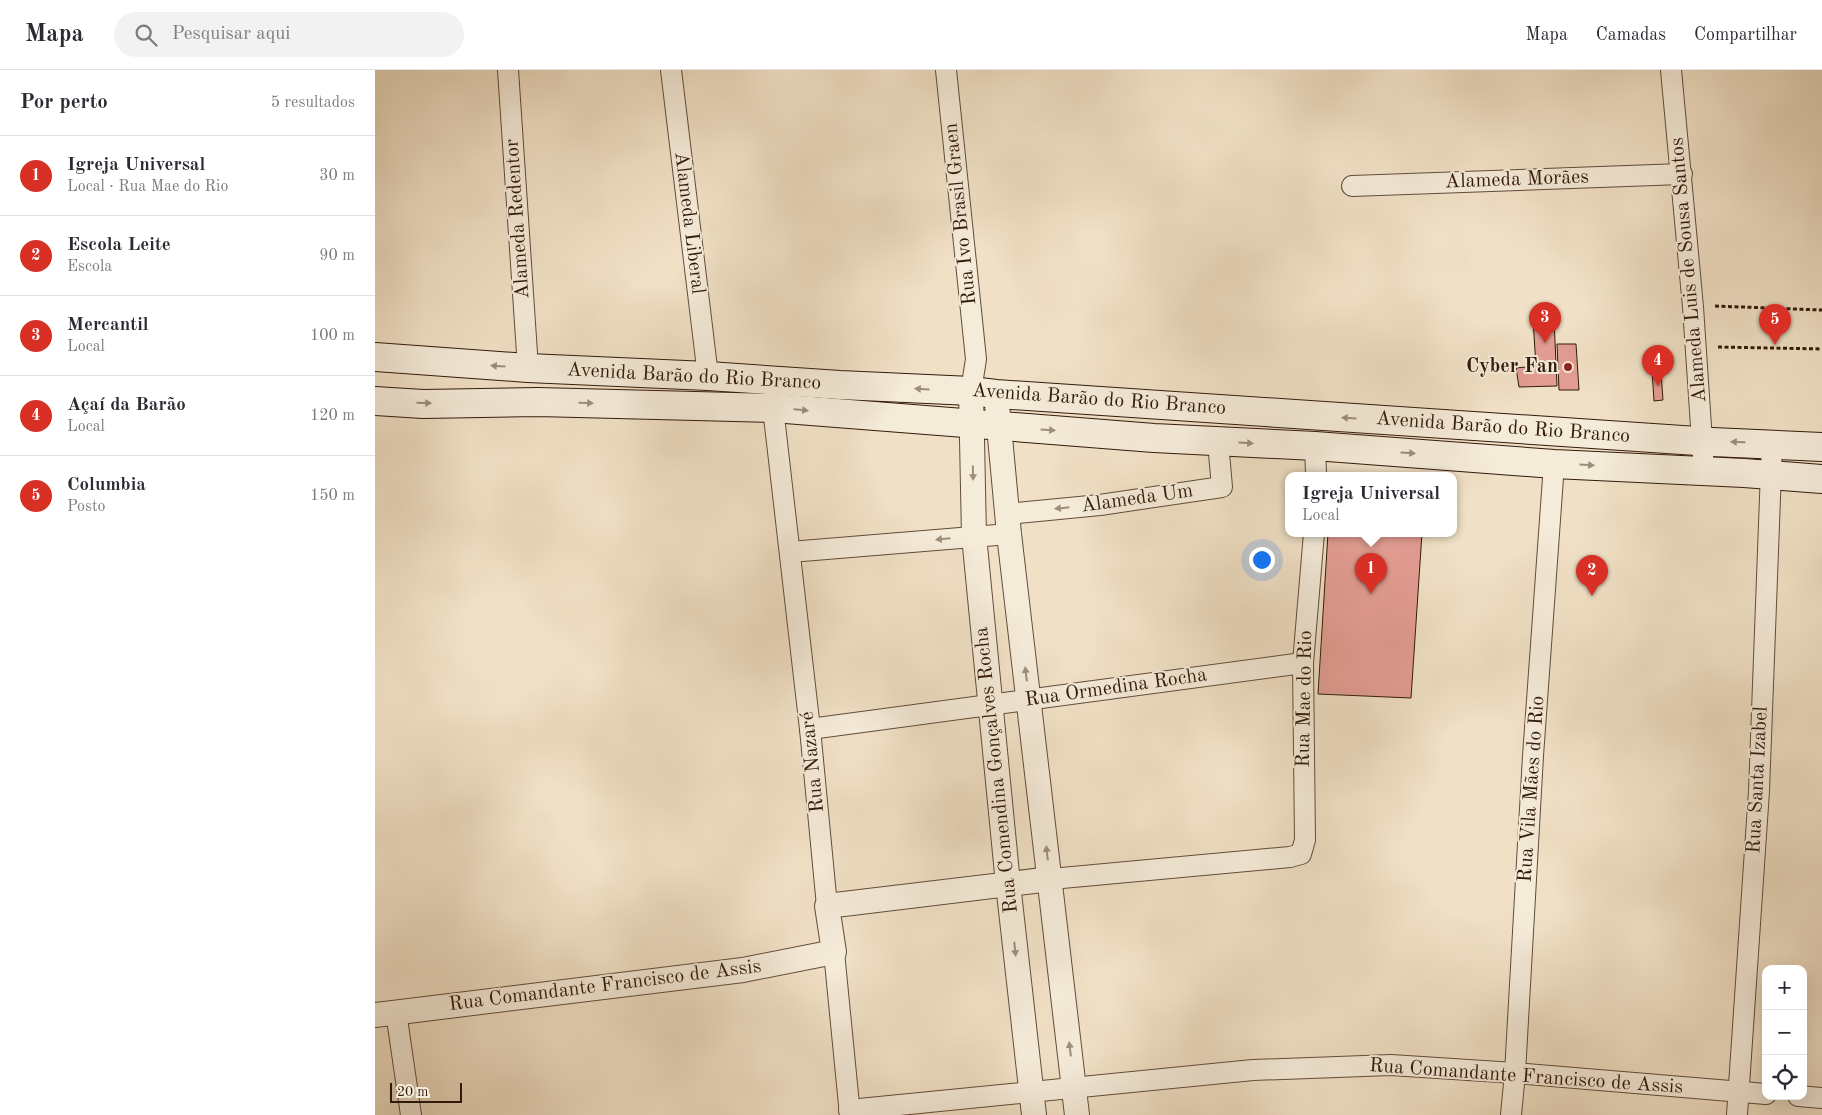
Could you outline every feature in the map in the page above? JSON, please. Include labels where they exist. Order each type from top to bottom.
[{"type":"main road","name":"Avenida Barão do Rio Branco","points":[[375,357],[528,368],[708,376],[983,393],[1702,441],[1822,447]]},
{"type":"main road","name":"Avenida Barão do Rio Branco","points":[[375,401],[423,404],[538,402],[773,408],[972,425],[1218,442],[1315,446],[1554,464],[1822,479]]},
{"type":"street","name":"Alameda Redentor","points":[[508,70],[528,368]]},
{"type":"street","name":"Alameda Liberal","points":[[671,70],[708,376]]},
{"type":"street","name":"Rua Ivo Brasil Graen","points":[[947,70],[976,358],[983,393]]},
{"type":"street","name":"Alameda Luis de Sousa Santos","points":[[1671,70],[1693,307],[1704,471]]},
{"type":"street","name":"Alameda Morães","points":[[1352,186],[1682,174]]},
{"type":"street","name":"Rua Comendina Gonçalves Rocha","points":[[983,393],[972,425],[974,536],[1008,884],[1034,1115]]},
{"type":"street","name":"Rua Comendina Gonçalves Rocha","points":[[983,393],[1000,427],[1008,524],[1051,879],[1077,1115]]},
{"type":"street","name":"Rua Nazaré","points":[[773,408],[810,729],[850,1113]]},
{"type":"street","name":"Alameda Um","points":[[790,552],[974,536],[1008,524],[1100,504],[1221,487],[1218,442]]},
{"type":"street","name":"Rua Santa Izabel","points":[[1737,1115],[1759,791],[1772,444]]},
{"type":"street","points":[[1315,446],[1316,472]]},
{"type":"street","name":"Rua Vila Mães do Rio","points":[[1511,1115],[1533,756],[1554,464]]},
{"type":"street","name":"Rua Mae do Rio","points":[[1051,879],[1290,857],[1301,854],[1305,840],[1303,663],[1314,537]]},
{"type":"street","name":"Rua Ormedina Rocha","points":[[810,729],[1303,663]]},
{"type":"street","points":[[827,906],[1051,879]]},
{"type":"street","name":"Rua Comandante Francisco de Assis","points":[[386,1014],[743,970],[834,952]]},
{"type":"street","points":[[386,1014],[411,1115]]},
{"type":"street","name":"Rua Comandante Francisco de Assis","points":[[850,1113],[1031,1091],[1253,1070],[1391,1065],[1515,1073],[1762,1094]]},
{"type":"street","points":[[1807,1097],[1822,1098]]},
{"type":"path","points":[[1693,307],[1733,306],[1822,310]]},
{"type":"path","points":[[1717,356],[1717,347],[1822,349]]},
{"type":"building","points":[[1554,319],[1557,386],[1519,387],[1516,368],[1536,366],[1533,320]]},
{"type":"building","name":"Cyber Fan","points":[[1557,344],[1576,344],[1579,390],[1559,390]]},
{"type":"building","points":[[1652,371],[1661,371],[1663,400],[1654,401]]},
{"type":"building","points":[[1328,537],[1422,537],[1411,698],[1318,694]]},
{"type":"place","name":"Mercantil","points":[[1545,343]]},
{"type":"place","name":"Columbia","points":[[1775,345]]},
{"type":"place","name":"Cyber Fan","points":[[1568,367]]},
{"type":"place","name":"Açaí da Barão","points":[[1658,386]]},
{"type":"place","name":"Igreja Universal","points":[[1371,594]]},
{"type":"place","name":"Escola Leite","points":[[1592,596]]}]
